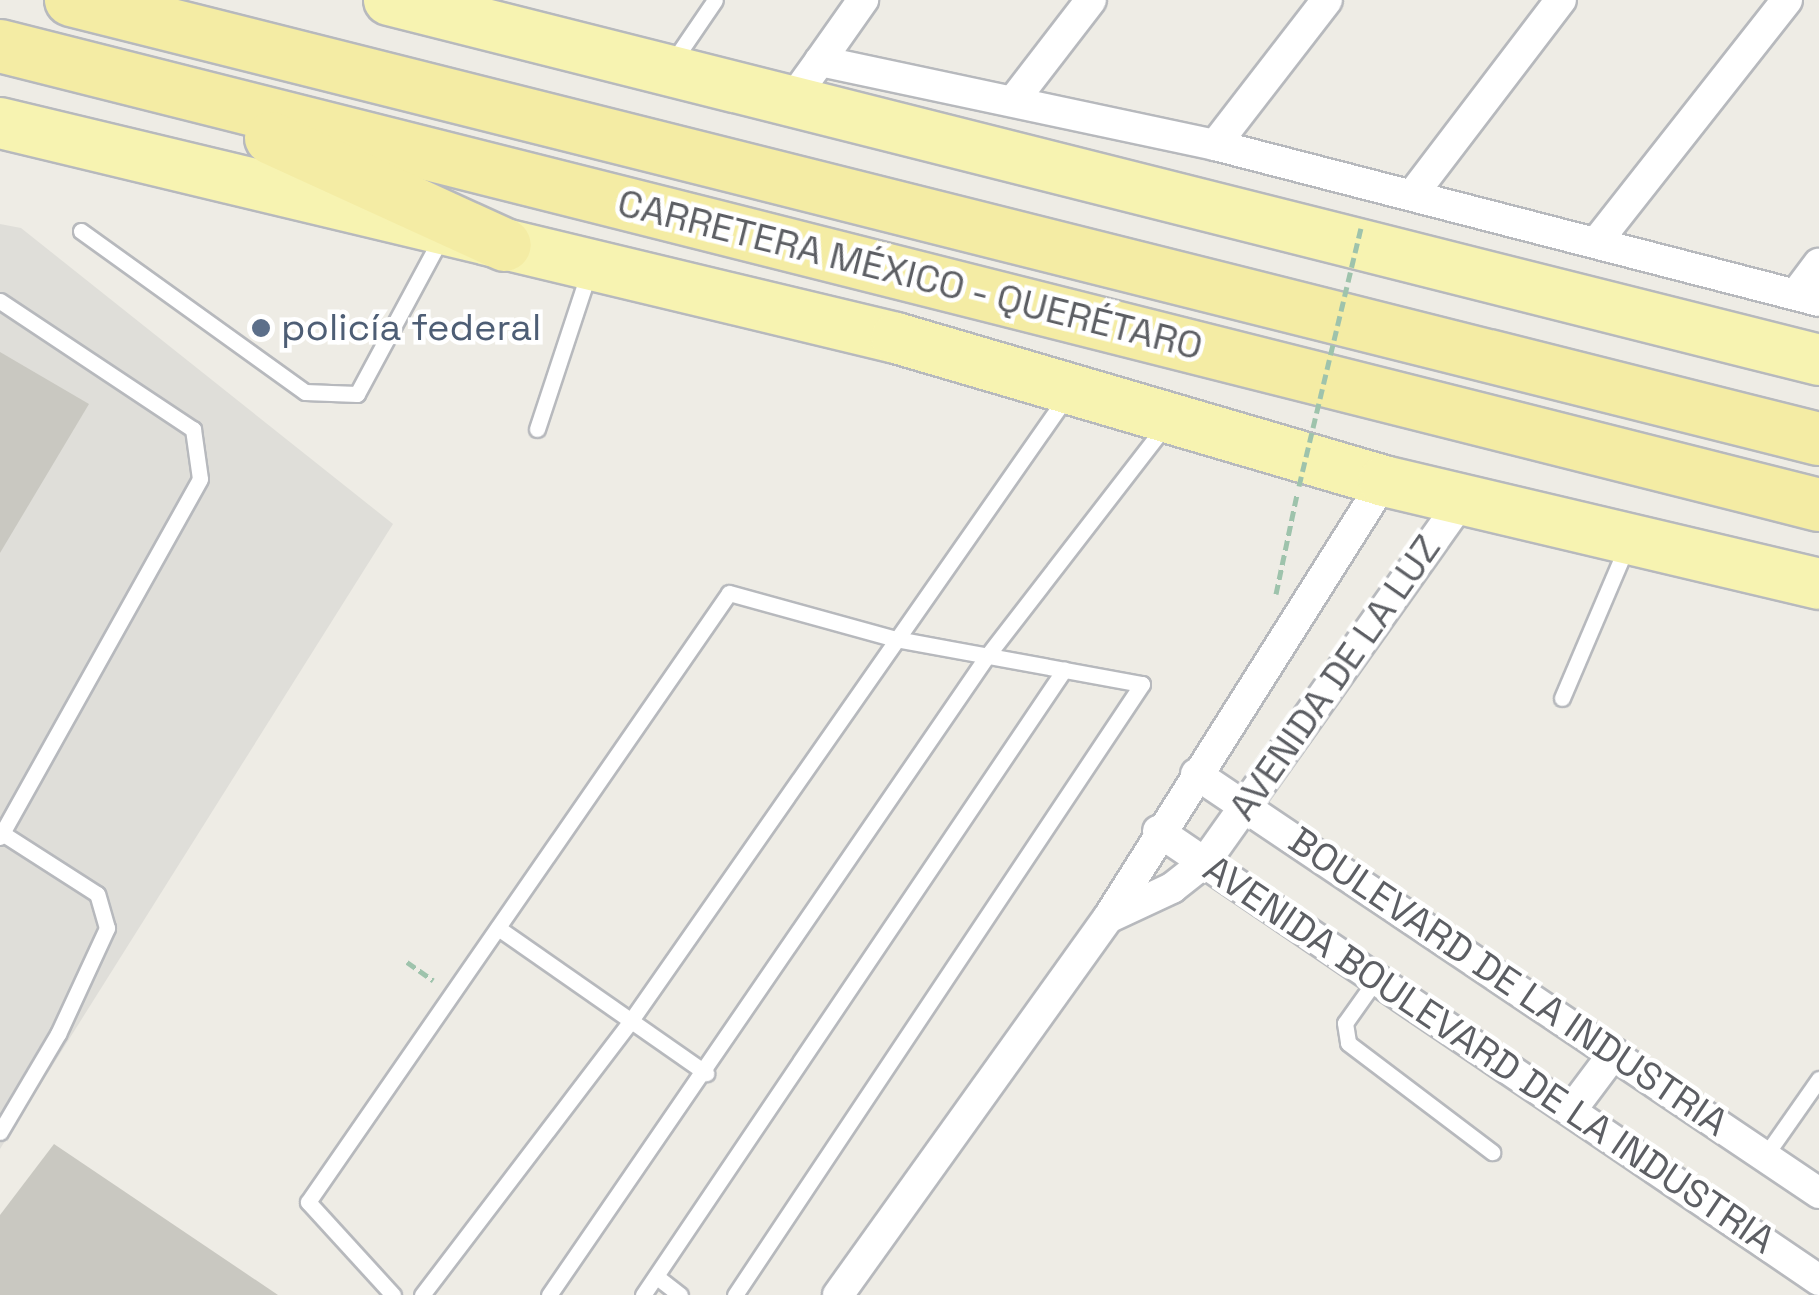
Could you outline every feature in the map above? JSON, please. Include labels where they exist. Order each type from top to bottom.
[{"type":"highway","name":"CARRETERA MÉXICO - QUERÉTARO","points":[[71,0],[1819,438]]},
{"type":"highway","name":"CARRETERA MÉXICO - QUERÉTARO","points":[[0,46],[1819,505]]},
{"type":"highway","points":[[176,90],[505,245]]},
{"type":"main road","points":[[389,0],[669,67],[806,79],[1819,360]]},
{"type":"main road","points":[[0,123],[896,338],[1384,481],[1819,584]]},
{"type":"street","points":[[862,0],[806,79],[1014,100],[1599,239],[1807,298],[1819,264]]},
{"type":"street","points":[[1014,100],[1091,0]]},
{"type":"street","points":[[1215,146],[1327,0]]},
{"type":"street","points":[[1413,194],[1560,0]]},
{"type":"street","points":[[1599,239],[1787,0]]},
{"type":"street","points":[[1196,774],[1384,481]]},
{"type":"street","name":"AVENIDA DE LA LUZ","points":[[1108,918],[1172,888],[1205,862],[1462,500]]},
{"type":"street","name":"AVENIDA DE LA LUZ","points":[[838,1295],[1108,918],[1196,774]]},
{"type":"street","name":"BOULEVARD DE LA INDUSTRIA","points":[[1196,774],[1819,1192]]},
{"type":"street","name":"AVENIDA BOULEVARD DE LA INDUSTRIA","points":[[1158,831],[1819,1280]]},
{"type":"street","points":[[1572,1109],[1614,1053]]},
{"type":"lane","points":[[669,67],[715,0]]},
{"type":"lane","points":[[80,230],[305,392],[357,394],[445,230]]},
{"type":"lane","points":[[537,428],[591,266]]},
{"type":"lane","points":[[0,301],[193,429],[200,479],[1,835],[97,894],[107,928],[58,1034],[0,1132]]},
{"type":"lane","points":[[422,1295],[632,1019],[1072,390]]},
{"type":"lane","points":[[549,1295],[706,1073],[987,656],[1171,419]]},
{"type":"lane","points":[[1562,698],[1630,540]]},
{"type":"lane","points":[[393,1295],[308,1202],[728,593],[896,639],[1142,684],[734,1295]]},
{"type":"lane","points":[[643,1295],[1064,670]]},
{"type":"lane","points":[[498,928],[706,1073]]},
{"type":"lane","points":[[1377,978],[1345,1023],[1348,1043],[1492,1152]]},
{"type":"lane","points":[[1765,1156],[1819,1079]]},
{"type":"lane","points":[[657,1277],[680,1295]]},
{"type":"path","points":[[1272,588],[1361,228]]},
{"type":"path","points":[[406,962],[452,994]]},
{"type":"shaded area","points":[[0,224],[21,228],[393,524],[0,1149]]},
{"type":"building","points":[[0,352],[89,404],[0,553]]},
{"type":"building","points":[[54,1144],[278,1295],[0,1295],[0,1215]]},
{"type":"place","name":"policía federal","points":[[261,328]]}]
